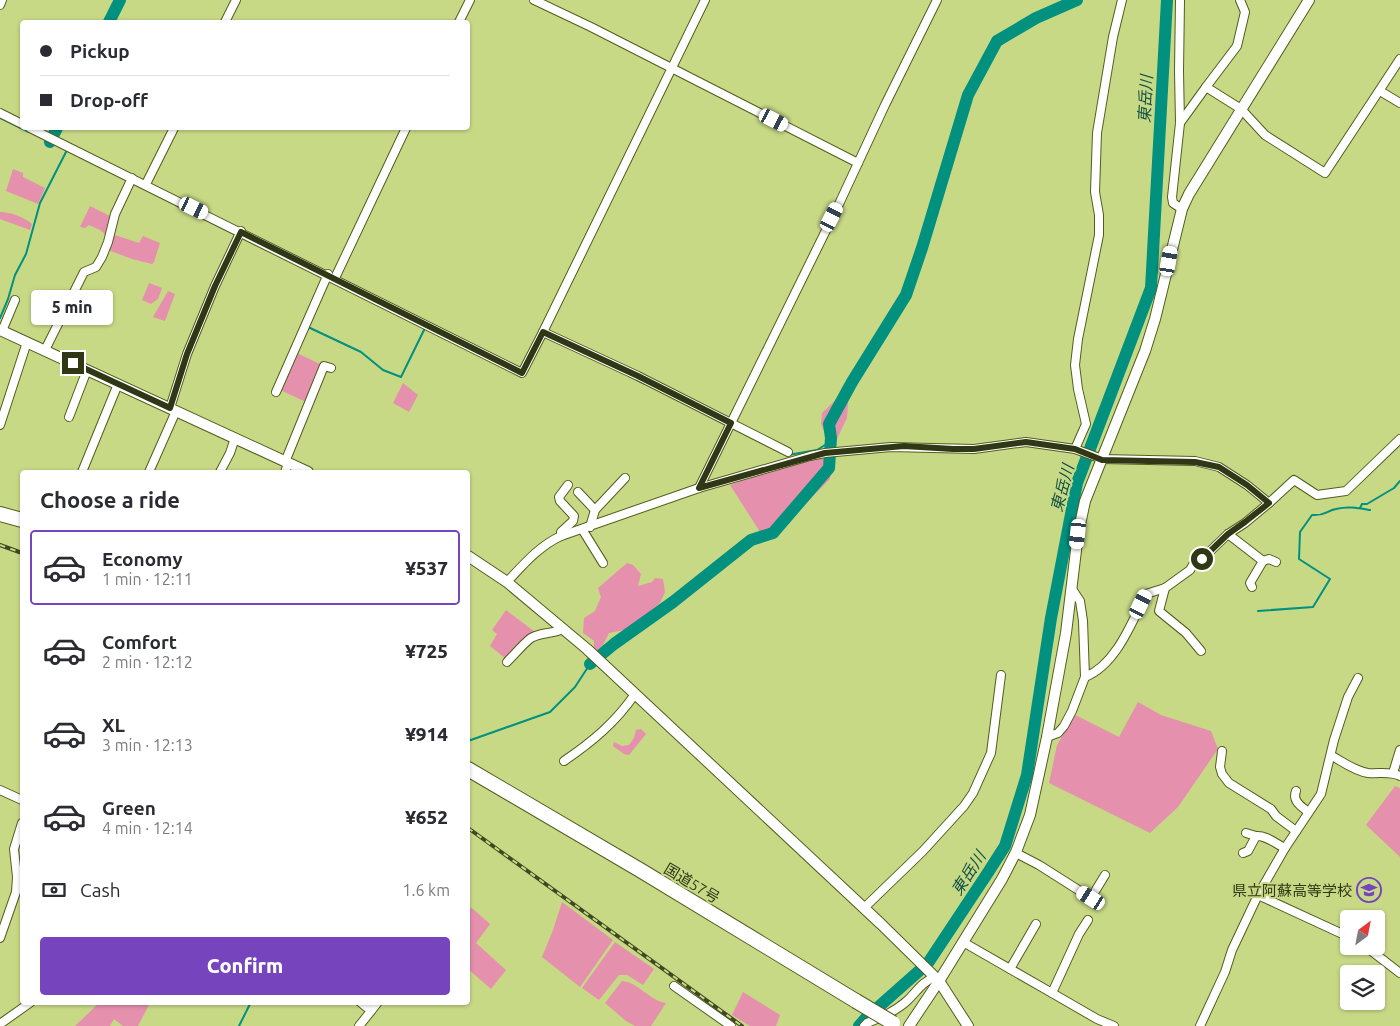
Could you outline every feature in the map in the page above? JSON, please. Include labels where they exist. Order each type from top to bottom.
[{"type":"highway","points":[[0,514],[20,519]]},
{"type":"highway","name":"国道57号","points":[[470,770],[896,1024]]},
{"type":"street","points":[[0,5],[2,0]]},
{"type":"street","points":[[226,20],[236,0]]},
{"type":"street","points":[[460,20],[470,0]]},
{"type":"street","points":[[534,0],[858,162]]},
{"type":"street","points":[[34,130],[331,276],[522,373],[704,0]]},
{"type":"street","points":[[699,488],[937,0]]},
{"type":"street","points":[[1075,449],[1086,424],[1075,365],[1079,331],[1099,235],[1099,215],[1095,192],[1097,133],[1113,37],[1122,0]]},
{"type":"street","points":[[1180,0],[1178,71],[1180,123],[1172,203],[1182,209]]},
{"type":"street","points":[[1180,123],[1237,46],[1245,12],[1240,0]]},
{"type":"street","points":[[909,1026],[935,977],[963,942],[1002,879],[1016,853],[1030,815],[1047,737],[1072,589],[1078,534],[1085,501],[1145,352],[1182,209],[1189,194],[1309,0]]},
{"type":"street","points":[[1206,87],[1241,109],[1265,135],[1325,173],[1400,59]]},
{"type":"street","points":[[1380,91],[1400,103]]},
{"type":"street","points":[[0,113],[20,123]]},
{"type":"street","points":[[146,184],[173,130]]},
{"type":"street","points":[[276,392],[331,276],[405,130]]},
{"type":"street","points":[[45,350],[84,272],[96,267],[102,257],[115,214],[132,178]]},
{"type":"street","points":[[150,470],[173,409],[187,354],[215,286],[241,232]]},
{"type":"street","points":[[15,300],[1,330],[234,438],[286,466],[301,470]]},
{"type":"street","points":[[543,332],[638,376],[788,452]]},
{"type":"street","points":[[0,425],[27,342]]},
{"type":"street","points":[[286,466],[324,366],[331,368]]},
{"type":"street","points":[[69,418],[87,370]]},
{"type":"street","points":[[83,470],[118,384]]},
{"type":"street","points":[[221,470],[230,453],[234,438]]},
{"type":"street","points":[[1085,677],[1102,668],[1127,634],[1146,594],[1166,588],[1190,570],[1194,563],[1202,559],[1228,534],[1269,503],[1294,480],[1317,495],[1346,491],[1400,439]]},
{"type":"street","points":[[507,582],[550,541],[561,536],[699,488],[825,453],[904,446],[974,449],[1026,442],[1075,449],[1102,460],[1195,462],[1219,467],[1247,485],[1269,503]]},
{"type":"street","points":[[586,528],[595,510],[625,478]]},
{"type":"street","points":[[561,536],[561,532],[573,521],[574,516],[558,497],[568,485]]},
{"type":"street","points":[[578,492],[595,510]]},
{"type":"street","points":[[586,528],[603,563]]},
{"type":"street","points":[[1228,534],[1264,561]]},
{"type":"street","points":[[470,557],[507,582],[563,628],[864,908],[935,977],[968,1026]]},
{"type":"street","points":[[1252,587],[1250,583],[1264,561],[1269,559],[1276,562]]},
{"type":"street","points":[[1166,588],[1159,611],[1186,633],[1201,651]]},
{"type":"street","points":[[1047,737],[1058,733],[1064,726],[1085,677],[1083,621],[1080,601],[1072,589]]},
{"type":"street","points":[[507,662],[531,638],[563,628]]},
{"type":"street","points":[[864,908],[923,851],[964,806],[973,792],[991,753],[1002,675]]},
{"type":"street","points":[[1200,1026],[1225,972],[1232,950],[1258,895],[1285,848],[1321,794],[1332,756],[1334,740],[1348,697],[1358,678]]},
{"type":"street","points":[[564,761],[585,747],[607,728],[626,708],[635,694]]},
{"type":"street","points":[[1332,756],[1356,769],[1367,772],[1396,774],[1400,750]]},
{"type":"street","points":[[1222,751],[1220,767],[1222,774],[1229,783],[1271,809],[1276,816],[1296,832]]},
{"type":"street","points":[[0,790],[20,799]]},
{"type":"street","points":[[1296,791],[1295,800],[1308,812]]},
{"type":"street","points":[[0,938],[16,892],[19,860],[14,848],[20,829]]},
{"type":"street","points":[[1246,833],[1263,836],[1285,848]]},
{"type":"street","points":[[1243,853],[1248,852],[1256,836]]},
{"type":"street","points":[[1016,853],[1039,865],[1091,898],[1105,875]]},
{"type":"street","points":[[1258,895],[1340,933]]},
{"type":"street","points":[[1052,993],[1072,948],[1088,920]]},
{"type":"street","points":[[1010,969],[1036,924]]},
{"type":"street","points":[[963,942],[1097,1019],[1114,1026]]},
{"type":"street","points":[[1377,955],[1400,973]]},
{"type":"street","points":[[864,1026],[892,1012],[908,1000],[927,980],[935,977]]},
{"type":"street","points":[[674,986],[731,1026]]},
{"type":"street","points":[[0,1024],[26,1005]]},
{"type":"street","points":[[364,1005],[371,1011]]},
{"type":"street","points":[[359,1026],[376,1005]]},
{"type":"street","points":[[0,1011],[7,1018]]},
{"type":"shaded area","points":[[13,169],[23,173],[23,177],[45,188],[38,204],[6,191]]},
{"type":"shaded area","points":[[90,206],[112,217],[107,236],[89,225],[85,228],[80,227]]},
{"type":"shaded area","points":[[0,212],[13,214],[25,219],[32,224],[30,230],[0,219]]},
{"type":"shaded area","points":[[115,235],[139,243],[143,236],[160,243],[154,262],[152,264],[132,259],[108,250],[112,237]]},
{"type":"shaded area","points":[[149,283],[162,288],[158,299],[151,304],[142,300]]},
{"type":"shaded area","points":[[168,291],[175,294],[165,321],[153,317]]},
{"type":"shaded area","points":[[297,353],[322,365],[306,402],[280,390]]},
{"type":"shaded area","points":[[403,383],[418,395],[409,412],[393,403]]},
{"type":"shaded area","points":[[849,387],[847,418],[834,445],[830,479],[781,528],[760,532],[730,485],[808,455],[829,460],[829,444],[821,424],[822,413]]},
{"type":"shaded area","points":[[627,563],[633,565],[641,574],[638,586],[652,582],[655,578],[663,579],[665,592],[660,603],[629,629],[609,633],[603,645],[596,653],[594,651],[594,641],[583,633],[584,618],[595,611],[601,597],[598,588]]},
{"type":"shaded area","points":[[506,610],[535,632],[525,639],[506,659],[490,646],[497,634],[492,630]]},
{"type":"shaded area","points":[[1138,702],[1161,715],[1211,731],[1218,749],[1178,807],[1150,833],[1049,783],[1057,745],[1075,715],[1119,737]]},
{"type":"shaded area","points":[[641,729],[646,734],[629,755],[624,754],[613,746],[614,742],[622,746],[629,745],[634,738],[636,730]]},
{"type":"shaded area","points":[[1395,786],[1400,788],[1400,857],[1366,825]]},
{"type":"shaded area","points":[[562,902],[613,940],[580,987],[542,957]]},
{"type":"shaded area","points":[[470,907],[490,924],[476,943],[506,970],[491,989],[470,971]]},
{"type":"shaded area","points":[[615,942],[654,969],[643,985],[627,975],[619,975],[599,1000],[582,988]]},
{"type":"shaded area","points":[[622,981],[628,982],[660,1002],[666,1003],[651,1026],[635,1026],[626,1021],[605,1003]]},
{"type":"shaded area","points":[[743,992],[780,1015],[776,1026],[750,1026],[732,1015]]},
{"type":"shaded area","points":[[97,1005],[149,1005],[138,1026],[123,1026],[114,1019],[110,1026],[75,1026]]},
{"type":"waterway","points":[[110,20],[120,0]]},
{"type":"waterway","points":[[590,664],[614,644],[673,602],[751,540],[773,533],[829,468],[831,438],[829,424],[852,382],[906,295],[968,95],[997,41],[1036,18],[1077,0]]},
{"type":"waterway","name":"東岳川","points":[[859,1026],[928,963],[1005,846],[1027,775],[1051,618],[1077,483],[1151,288],[1167,0]]},
{"type":"waterway","points":[[0,118],[20,128]]},
{"type":"waterway","points":[[25,130],[29,132]]},
{"type":"waterway","points":[[50,142],[56,130]]},
{"type":"waterway","points":[[0,318],[15,275],[26,254],[40,203],[67,150]]},
{"type":"waterway","points":[[308,327],[361,352],[383,370],[401,377],[426,328]]},
{"type":"waterway","points":[[629,376],[645,384]]},
{"type":"waterway","points":[[788,455],[817,450],[825,445]]},
{"type":"waterway","points":[[1360,508],[1362,504],[1367,504],[1394,488],[1400,481]]},
{"type":"waterway","points":[[1258,611],[1313,607],[1330,579],[1299,559],[1300,532],[1312,515],[1320,515],[1332,510],[1345,508],[1370,510]]},
{"type":"waterway","points":[[470,740],[550,712],[575,687],[590,664]]},
{"type":"waterway","points":[[239,1026],[250,1005]]},
{"type":"railway","points":[[0,545],[20,552]]},
{"type":"railway","points":[[470,829],[742,1026]]},
{"type":"place","name":"県立阿蘇高等学校","points":[[1369,890]]},
{"type":"route","points":[[73,363],[170,408],[187,354],[215,286],[241,232],[522,373],[543,332],[638,376],[731,423],[699,488],[810,456],[904,446],[974,449],[1026,442],[1075,449],[1102,460],[1195,462],[1219,467],[1247,485],[1269,503],[1228,534],[1202,559]]}]
